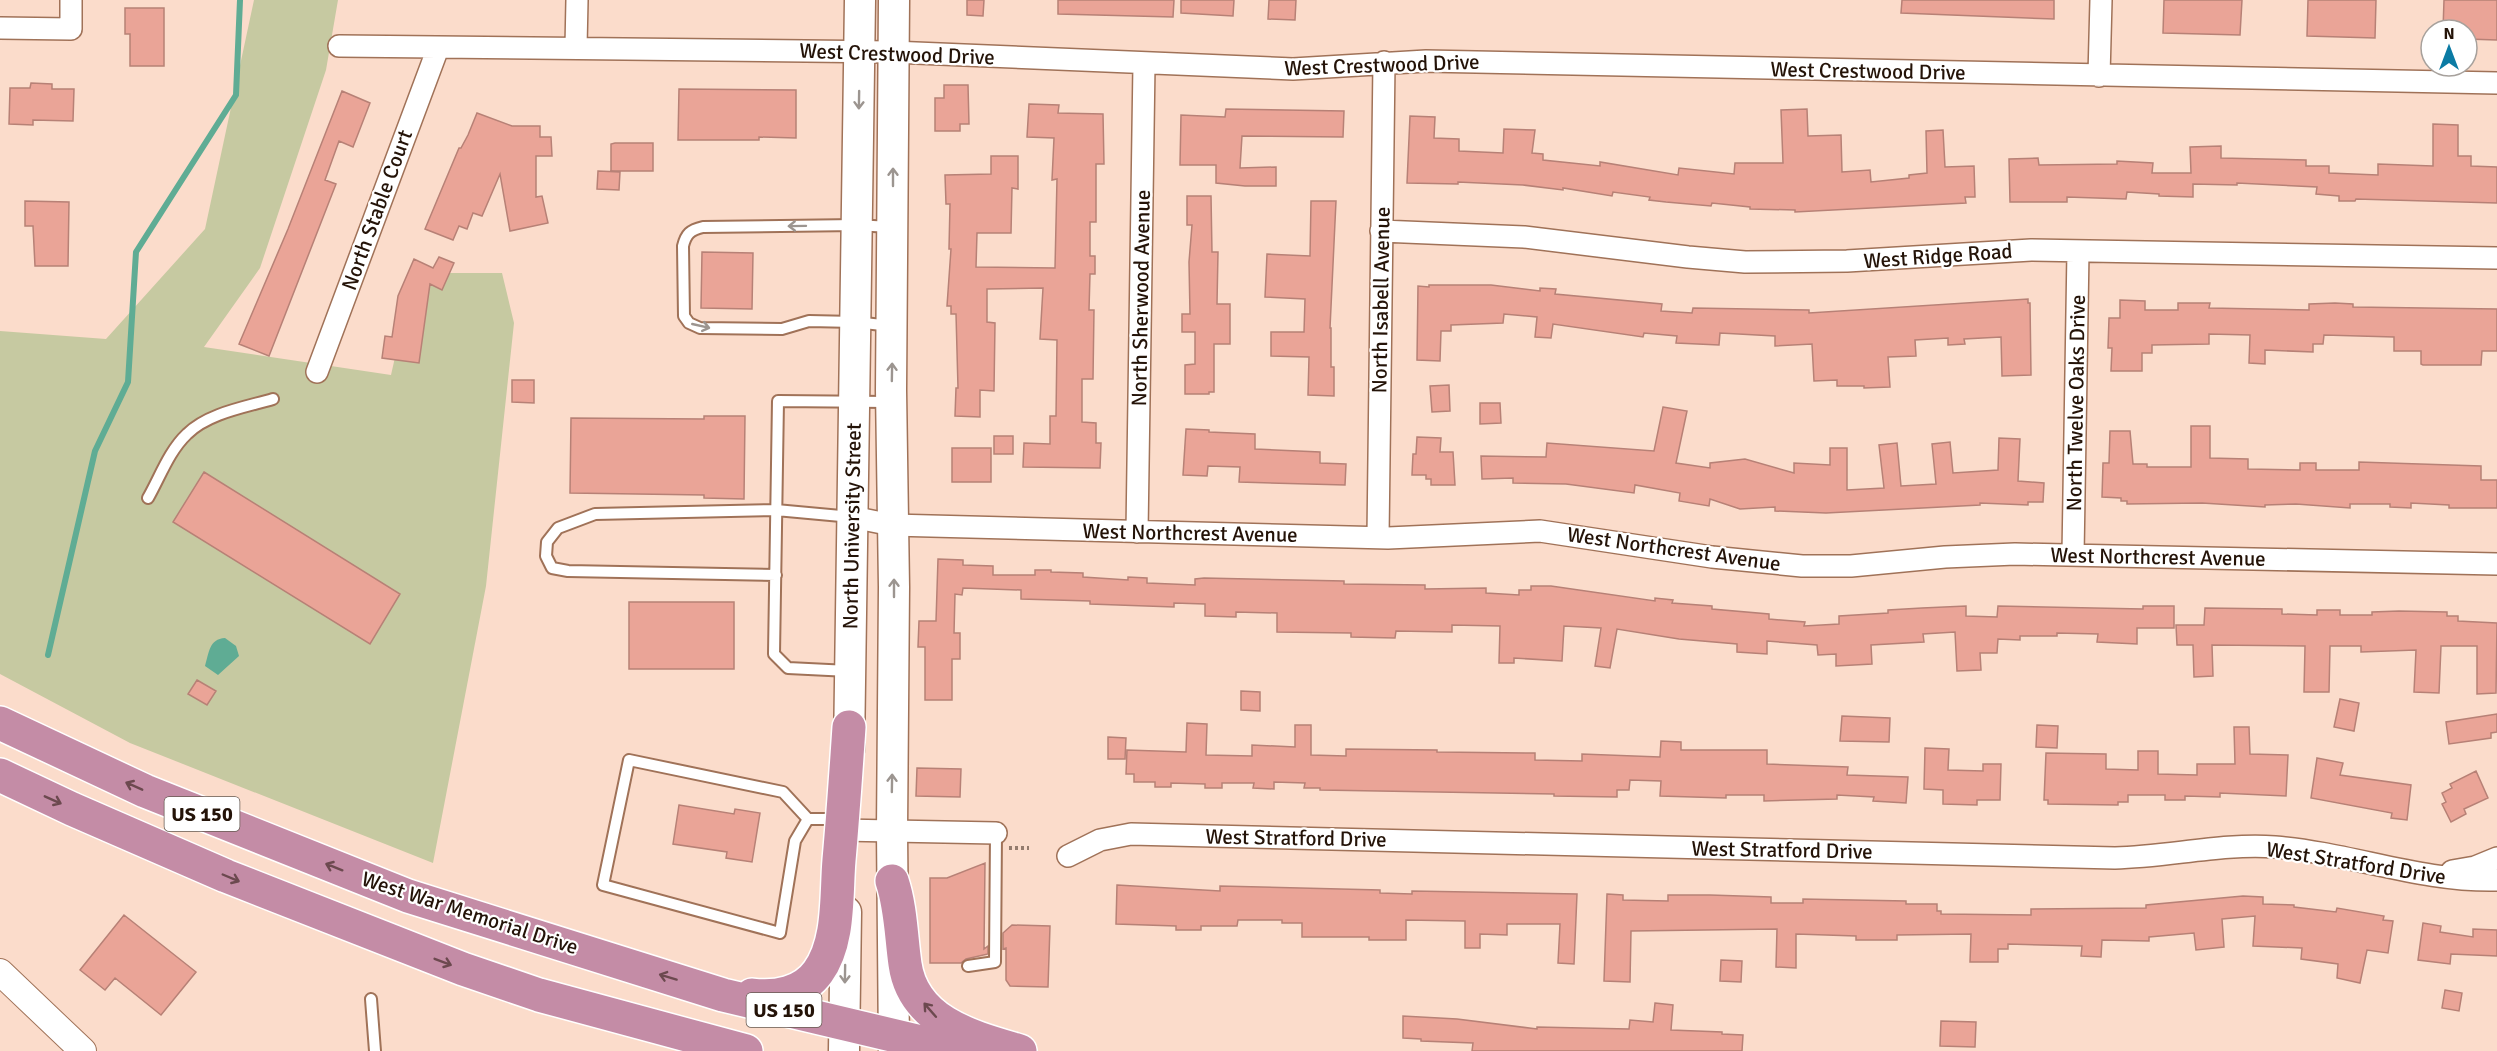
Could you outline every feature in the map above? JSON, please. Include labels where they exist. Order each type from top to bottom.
[{"type":"highway","name":"West War Memorial Drive","points":[[0,723],[145,791],[408,896],[723,995],[844,1038],[959,1051]]},
{"type":"highway","points":[[723,995],[785,994],[803,986],[819,971],[831,942],[844,824],[849,727]]},
{"type":"highway","name":"US 150","points":[[0,775],[72,809],[248,885],[463,969],[539,995],[746,1051]]},
{"type":"highway","points":[[892,881],[899,902],[906,972],[925,1005],[939,1020],[959,1031],[1020,1051]]},
{"type":"highway","points":[[539,995],[615,1022],[710,1051]]},
{"type":"main road","name":"North University Street","points":[[849,727],[860,0]]},
{"type":"main road","name":"North University Street","points":[[894,0],[891,402],[894,587],[892,831],[894,1044]]},
{"type":"main road","points":[[844,824],[844,1038]]},
{"type":"street","points":[[0,28],[71,29],[71,0]]},
{"type":"street","points":[[576,46],[577,0]]},
{"type":"street","points":[[2099,76],[2101,0]]},
{"type":"street","name":"West Crestwood Drive","points":[[339,46],[438,48],[576,46],[892,52],[1293,69],[1384,62],[1483,62],[2497,83]]},
{"type":"street","name":"North Stable Court","points":[[318,372],[438,48]]},
{"type":"street","name":"North Isabell Avenue","points":[[1378,537],[1384,62]]},
{"type":"street","name":"North Sherwood Avenue","points":[[1137,532],[1144,64]]},
{"type":"street","name":"West Ridge Road","points":[[1381,231],[1524,237],[1745,262],[1847,261],[2031,250],[2497,258]]},
{"type":"street","name":"North Twelve Oaks Drive","points":[[2073,555],[2078,251]]},
{"type":"street","name":"West Northcrest Avenue","points":[[852,517],[892,525],[1378,537],[1540,531],[1712,557],[1802,566],[1851,566],[1970,555],[2497,564]]},
{"type":"street","points":[[844,824],[892,831],[996,833]]},
{"type":"street","name":"West Stratford Drive","points":[[1068,856],[1113,836],[1164,834],[2115,858],[2264,846],[2312,852],[2442,877],[2497,880]]},
{"type":"street","points":[[2404,870],[2426,873],[2463,870],[2497,858]]},
{"type":"street","points":[[0,972],[83,1051]]},
{"type":"lane","points":[[892,326],[809,321],[782,329],[700,328],[689,323],[684,316],[683,246],[686,236],[694,229],[703,227],[856,225],[893,227]]},
{"type":"lane","points":[[148,498],[172,453],[188,433],[211,418],[273,399]]},
{"type":"lane","points":[[850,671],[788,668],[774,654],[778,401],[891,402]]},
{"type":"lane","points":[[776,575],[568,571],[552,568],[546,556],[547,542],[558,528],[595,514],[776,510],[852,517]]},
{"type":"lane","points":[[808,819],[795,841],[780,933],[603,885],[629,760],[783,792],[808,819],[844,824]]},
{"type":"lane","points":[[968,966],[995,962],[996,833]]},
{"type":"lane","points":[[371,999],[375,1051]]},
{"type":"green space","points":[[254,0],[338,0],[326,70],[260,268],[204,347],[391,375],[414,273],[502,273],[514,323],[486,586],[433,863],[130,743],[0,674],[0,331],[106,339],[205,229]]},
{"type":"water","points":[[225,638],[236,646],[239,656],[218,675],[205,666],[213,644]]},
{"type":"building","points":[[967,0],[984,0],[983,16],[967,15]]},
{"type":"building","points":[[1058,0],[1174,0],[1173,17],[1058,14]]},
{"type":"building","points":[[1181,0],[1234,0],[1233,16],[1181,13]]},
{"type":"building","points":[[1269,0],[1296,0],[1295,20],[1268,19]]},
{"type":"building","points":[[1902,0],[2054,0],[2054,19],[1901,13]]},
{"type":"building","points":[[2164,0],[2242,0],[2240,35],[2163,33]]},
{"type":"building","points":[[2308,0],[2376,0],[2375,38],[2307,36]]},
{"type":"building","points":[[2444,0],[2497,0],[2497,40],[2479,39],[2479,18],[2443,18]]},
{"type":"building","points":[[125,8],[164,8],[164,66],[130,66],[130,34],[125,34]]},
{"type":"building","points":[[31,83],[52,84],[52,89],[74,89],[73,121],[33,120],[33,125],[9,124],[10,88],[30,88]]},
{"type":"building","points":[[944,85],[968,85],[969,124],[960,124],[960,131],[935,131],[935,98],[944,98]]},
{"type":"building","points":[[679,89],[796,90],[796,138],[678,140]]},
{"type":"building","points":[[342,91],[370,103],[353,147],[339,141],[325,180],[336,184],[269,356],[239,344],[288,229]]},
{"type":"building","points":[[1029,104],[1059,105],[1058,113],[1103,114],[1104,164],[1096,164],[1096,222],[1090,222],[1090,256],[1095,256],[1095,274],[1090,274],[1089,310],[1094,310],[1093,379],[1082,379],[1082,422],[1096,423],[1096,443],[1101,443],[1100,468],[1023,467],[1024,443],[1050,444],[1050,416],[1056,416],[1057,340],[1040,339],[1043,288],[987,289],[987,322],[995,323],[994,391],[980,390],[980,417],[955,416],[956,388],[958,388],[956,314],[951,314],[951,306],[947,306],[951,249],[949,249],[950,204],[946,204],[945,175],[991,174],[991,156],[1018,156],[1018,189],[1012,188],[1011,233],[977,233],[976,267],[1055,268],[1057,179],[1052,180],[1054,138],[1027,137]]},
{"type":"building","points":[[1226,109],[1344,111],[1343,137],[1242,136],[1240,168],[1276,167],[1276,186],[1216,183],[1216,165],[1180,165],[1181,115],[1225,117]]},
{"type":"building","points":[[1807,109],[1808,136],[1841,135],[1842,172],[1870,170],[1871,182],[1909,178],[1909,175],[1927,173],[1926,131],[1943,130],[1945,167],[1974,166],[1975,197],[1965,197],[1966,203],[1795,212],[1795,210],[1750,209],[1750,207],[1712,203],[1711,206],[1666,202],[1649,200],[1650,197],[1613,192],[1612,196],[1563,188],[1563,190],[1523,185],[1458,182],[1458,184],[1407,183],[1410,116],[1435,117],[1434,138],[1459,139],[1459,151],[1503,153],[1504,129],[1535,130],[1532,153],[1543,154],[1543,160],[1600,166],[1600,162],[1678,175],[1679,168],[1734,174],[1735,163],[1783,163],[1781,110]]},
{"type":"building","points":[[477,113],[512,126],[540,126],[540,137],[551,137],[552,156],[536,156],[536,197],[542,196],[548,223],[510,231],[500,174],[482,216],[473,213],[467,229],[459,226],[453,240],[425,229],[459,148],[468,135]]},
{"type":"building","points":[[2433,124],[2458,125],[2458,156],[2471,156],[2471,166],[2497,167],[2497,203],[2356,199],[2355,201],[2339,201],[2339,196],[2316,194],[2317,187],[2237,183],[2237,185],[2193,184],[2193,197],[2127,192],[2126,199],[2067,197],[2067,202],[2010,202],[2009,159],[2038,158],[2039,165],[2117,164],[2117,161],[2153,163],[2152,173],[2191,173],[2190,147],[2221,146],[2221,158],[2306,160],[2306,166],[2329,166],[2329,173],[2378,175],[2378,164],[2433,166]]},
{"type":"building","points":[[653,143],[653,171],[611,171],[611,144]]},
{"type":"building","points":[[598,171],[620,172],[619,190],[597,189]]},
{"type":"building","points":[[1187,196],[1211,196],[1212,252],[1218,252],[1217,304],[1230,304],[1230,344],[1214,344],[1214,392],[1209,392],[1209,394],[1185,394],[1185,365],[1195,364],[1195,332],[1182,332],[1182,314],[1190,314],[1189,262],[1192,225],[1187,225]]},
{"type":"building","points":[[25,201],[69,202],[68,266],[35,266],[33,226],[25,226]]},
{"type":"building","points":[[1311,201],[1336,201],[1330,328],[1334,396],[1308,395],[1309,357],[1271,356],[1271,332],[1304,332],[1305,299],[1265,297],[1267,254],[1310,256]]},
{"type":"building","points":[[702,252],[753,253],[752,309],[701,308]]},
{"type":"building","points":[[439,257],[454,263],[442,290],[430,284],[419,363],[382,358],[385,336],[392,337],[398,296],[414,259],[433,268]]},
{"type":"building","points":[[1429,285],[1491,285],[1540,291],[1540,288],[1556,289],[1555,294],[1662,304],[1661,311],[1692,313],[1693,308],[1809,310],[1809,313],[2028,299],[2030,303],[2031,375],[2002,376],[2001,337],[1964,339],[1965,344],[1948,345],[1948,338],[1915,340],[1916,356],[1888,357],[1890,387],[1864,388],[1864,386],[1837,386],[1837,380],[1814,381],[1812,344],[1775,346],[1775,336],[1720,333],[1719,345],[1676,343],[1677,336],[1644,333],[1643,337],[1553,324],[1551,338],[1535,337],[1537,317],[1504,314],[1503,323],[1451,325],[1451,331],[1441,331],[1440,361],[1417,360],[1418,286],[1429,287]]},
{"type":"building","points":[[2120,300],[2145,301],[2145,310],[2178,310],[2178,303],[2210,303],[2209,308],[2309,310],[2309,304],[2335,303],[2353,304],[2353,307],[2497,309],[2497,351],[2482,351],[2481,365],[2423,365],[2421,364],[2421,351],[2394,351],[2394,337],[2324,335],[2323,344],[2313,344],[2313,352],[2265,350],[2265,364],[2249,363],[2250,335],[2209,334],[2209,344],[2152,345],[2152,353],[2142,353],[2142,371],[2111,371],[2112,348],[2108,348],[2109,318],[2120,318]]},
{"type":"building","points":[[512,380],[534,380],[534,403],[512,402]]},
{"type":"building","points":[[1449,385],[1450,411],[1432,412],[1430,386]]},
{"type":"building","points":[[1480,403],[1500,403],[1501,423],[1480,424]]},
{"type":"building","points":[[1663,407],[1687,411],[1676,463],[1710,468],[1710,463],[1745,459],[1794,473],[1794,463],[1830,465],[1830,448],[1847,448],[1847,490],[1884,488],[1879,445],[1897,443],[1901,486],[1936,484],[1932,444],[1950,442],[1953,473],[1998,470],[1999,438],[2020,439],[2018,481],[2044,483],[2043,502],[2028,502],[2028,505],[1980,503],[1980,505],[1826,513],[1775,511],[1775,507],[1740,509],[1710,499],[1709,506],[1679,501],[1680,493],[1635,485],[1634,493],[1566,484],[1513,483],[1513,478],[1482,479],[1481,456],[1546,457],[1547,443],[1654,451]]},
{"type":"building","points":[[704,416],[745,416],[744,499],[704,498],[704,495],[570,493],[571,418],[704,419]]},
{"type":"building","points":[[2191,426],[2210,426],[2210,458],[2248,459],[2248,469],[2300,470],[2300,463],[2316,463],[2316,470],[2359,470],[2359,462],[2481,466],[2481,480],[2497,480],[2497,508],[2449,508],[2449,505],[2411,503],[2411,508],[2390,507],[2390,504],[2350,504],[2350,508],[2296,504],[2265,505],[2265,507],[2202,503],[2127,504],[2127,501],[2121,501],[2121,498],[2102,497],[2103,463],[2109,463],[2110,431],[2130,431],[2133,464],[2147,464],[2147,467],[2191,467]]},
{"type":"building","points":[[1186,429],[1255,434],[1255,449],[1320,452],[1320,463],[1346,464],[1345,485],[1239,482],[1240,467],[1208,466],[1207,476],[1183,475]]},
{"type":"building","points":[[994,436],[1013,436],[1013,454],[994,454]]},
{"type":"building","points":[[1417,437],[1441,438],[1440,452],[1453,452],[1455,485],[1431,485],[1431,479],[1426,479],[1426,475],[1412,475]]},
{"type":"building","points":[[952,448],[991,448],[991,482],[952,482]]},
{"type":"building","points":[[204,472],[400,594],[370,644],[173,522]]},
{"type":"building","points":[[938,559],[963,560],[963,565],[993,566],[993,575],[1035,575],[1035,570],[1051,570],[1051,572],[1083,573],[1083,577],[1128,580],[1128,577],[1147,578],[1147,583],[1195,585],[1195,579],[1204,578],[1344,581],[1344,584],[1425,585],[1425,589],[1486,588],[1486,593],[1519,595],[1519,590],[1531,590],[1531,586],[1551,586],[1655,601],[1655,598],[1673,600],[1672,603],[1712,606],[1712,609],[1769,614],[1769,619],[1805,622],[1804,626],[1839,624],[1839,616],[1922,608],[1966,606],[1966,616],[1997,617],[1998,606],[2143,609],[2143,606],[2174,606],[2174,628],[2137,628],[2137,644],[2097,642],[2098,634],[2057,633],[2057,636],[2020,636],[2020,640],[1998,639],[1997,653],[1980,653],[1981,670],[1957,671],[1955,632],[1923,634],[1924,642],[1871,645],[1872,664],[1836,666],[1836,654],[1818,655],[1817,645],[1767,641],[1767,654],[1737,652],[1737,644],[1679,639],[1617,629],[1610,668],[1595,666],[1601,628],[1564,626],[1562,661],[1514,658],[1514,663],[1499,663],[1500,626],[1452,625],[1452,632],[1396,631],[1395,638],[1351,637],[1351,633],[1277,632],[1277,613],[1236,612],[1236,617],[1205,616],[1205,604],[1174,603],[1174,607],[1090,604],[1090,601],[1021,599],[1021,590],[963,588],[962,595],[955,594],[954,633],[960,633],[960,659],[952,659],[952,700],[925,700],[925,647],[918,647],[919,621],[936,621]]},
{"type":"building","points":[[629,602],[734,602],[734,669],[629,669]]},
{"type":"building","points":[[2205,608],[2282,609],[2282,614],[2317,615],[2317,610],[2340,610],[2340,615],[2372,615],[2372,612],[2399,611],[2447,612],[2447,616],[2458,616],[2458,621],[2497,623],[2496,693],[2477,694],[2477,646],[2441,646],[2439,693],[2414,692],[2416,650],[2361,652],[2361,646],[2330,646],[2329,692],[2304,692],[2305,646],[2212,645],[2213,676],[2194,677],[2193,645],[2177,645],[2176,625],[2204,625]]},
{"type":"building","points":[[197,680],[216,691],[207,705],[188,694]]},
{"type":"building","points":[[1241,691],[1260,692],[1260,711],[1241,710]]},
{"type":"building","points":[[2340,699],[2359,703],[2354,731],[2334,727]]},
{"type":"building","points":[[2497,714],[2497,732],[2491,733],[2491,738],[2449,744],[2446,722]]},
{"type":"building","points":[[1842,716],[1890,718],[1889,742],[1840,741]]},
{"type":"building","points":[[1187,723],[1207,724],[1206,755],[1252,756],[1252,745],[1295,747],[1295,725],[1311,725],[1311,755],[1346,756],[1346,749],[1437,750],[1437,752],[1535,753],[1535,760],[1582,761],[1582,754],[1660,757],[1661,741],[1681,742],[1681,750],[1767,750],[1767,764],[1848,767],[1847,775],[1908,777],[1906,803],[1873,801],[1874,797],[1837,795],[1837,799],[1764,801],[1764,795],[1726,795],[1726,798],[1660,796],[1661,781],[1630,780],[1629,790],[1617,790],[1617,797],[1320,790],[1320,788],[1304,788],[1305,783],[1274,782],[1274,789],[1253,788],[1254,783],[1222,783],[1222,788],[1205,788],[1205,784],[1171,783],[1171,787],[1155,787],[1155,782],[1134,782],[1134,774],[1126,774],[1127,750],[1186,752]]},
{"type":"building","points":[[2037,725],[2058,726],[2057,748],[2036,747]]},
{"type":"building","points":[[2234,727],[2249,727],[2250,754],[2288,755],[2286,796],[2220,793],[2220,797],[2185,796],[2185,800],[2165,800],[2165,795],[2128,795],[2128,802],[2118,802],[2118,805],[2048,804],[2048,800],[2044,800],[2046,753],[2106,754],[2106,769],[2138,770],[2138,751],[2158,751],[2158,774],[2197,775],[2197,764],[2235,764]]},
{"type":"building","points":[[1108,737],[1126,738],[1125,759],[1108,759]]},
{"type":"building","points":[[1925,748],[1949,749],[1948,770],[1983,771],[1983,764],[2001,764],[2000,800],[1977,800],[1977,805],[1943,804],[1943,790],[1924,789]]},
{"type":"building","points":[[2317,758],[2343,763],[2340,775],[2411,785],[2407,820],[2391,818],[2392,813],[2311,798]]},
{"type":"building","points":[[917,768],[961,769],[960,797],[916,796]]},
{"type":"building","points":[[2476,771],[2488,798],[2464,809],[2466,814],[2451,822],[2442,804],[2446,802],[2442,793],[2452,788],[2450,784]]},
{"type":"building","points":[[679,805],[734,814],[735,809],[760,813],[752,862],[726,858],[727,852],[673,844]]},
{"type":"building","points":[[985,863],[984,949],[988,946],[988,954],[966,959],[961,963],[930,963],[930,878],[947,878]]},
{"type":"building","points":[[1117,885],[1220,891],[1220,886],[1380,890],[1380,893],[1412,894],[1412,891],[1577,894],[1574,964],[1558,963],[1560,924],[1507,924],[1507,935],[1480,934],[1480,948],[1465,948],[1465,921],[1406,920],[1406,940],[1369,940],[1369,937],[1302,937],[1302,923],[1282,923],[1282,920],[1238,920],[1237,926],[1201,926],[1201,930],[1176,930],[1176,926],[1116,924]]},
{"type":"building","points":[[1607,894],[1623,895],[1623,900],[1668,901],[1668,895],[1710,895],[1771,897],[1771,903],[1803,903],[1803,899],[1906,901],[1906,904],[1937,904],[1937,911],[1941,911],[1941,914],[2031,915],[2031,909],[2146,908],[2146,905],[2243,896],[2263,897],[2263,904],[2294,905],[2294,907],[2336,912],[2337,908],[2384,916],[2383,920],[2393,921],[2388,953],[2367,950],[2360,983],[2337,978],[2338,964],[2301,959],[2302,948],[2253,946],[2255,916],[2222,919],[2224,947],[2196,950],[2194,933],[2149,937],[2149,941],[2102,940],[2101,957],[2081,956],[2082,946],[2008,944],[2008,949],[1998,949],[1998,962],[1970,962],[1971,934],[1897,935],[1897,940],[1856,940],[1856,936],[1796,934],[1796,968],[1776,967],[1777,929],[1631,931],[1630,982],[1604,981]]},
{"type":"building","points":[[124,915],[196,972],[161,1015],[115,978],[105,990],[80,970]]},
{"type":"building","points":[[2423,923],[2441,926],[2440,932],[2473,937],[2473,929],[2497,930],[2497,956],[2451,954],[2450,964],[2418,960]]},
{"type":"building","points":[[1012,925],[1050,926],[1048,987],[1010,986],[1006,980],[1006,948],[1003,949],[1003,933]]},
{"type":"building","points":[[1721,960],[1742,961],[1741,982],[1720,981]]},
{"type":"building","points":[[2445,990],[2462,993],[2459,1011],[2442,1008]]},
{"type":"building","points":[[1655,1003],[1673,1005],[1671,1030],[1743,1035],[1742,1051],[1472,1051],[1473,1043],[1403,1038],[1403,1016],[1457,1019],[1537,1029],[1537,1027],[1629,1029],[1630,1020],[1653,1022]]},
{"type":"building","points":[[1941,1021],[1976,1022],[1975,1047],[1940,1046]]},
{"type":"waterway","points":[[48,655],[95,451],[128,382],[136,252],[236,95],[240,0]]}]
